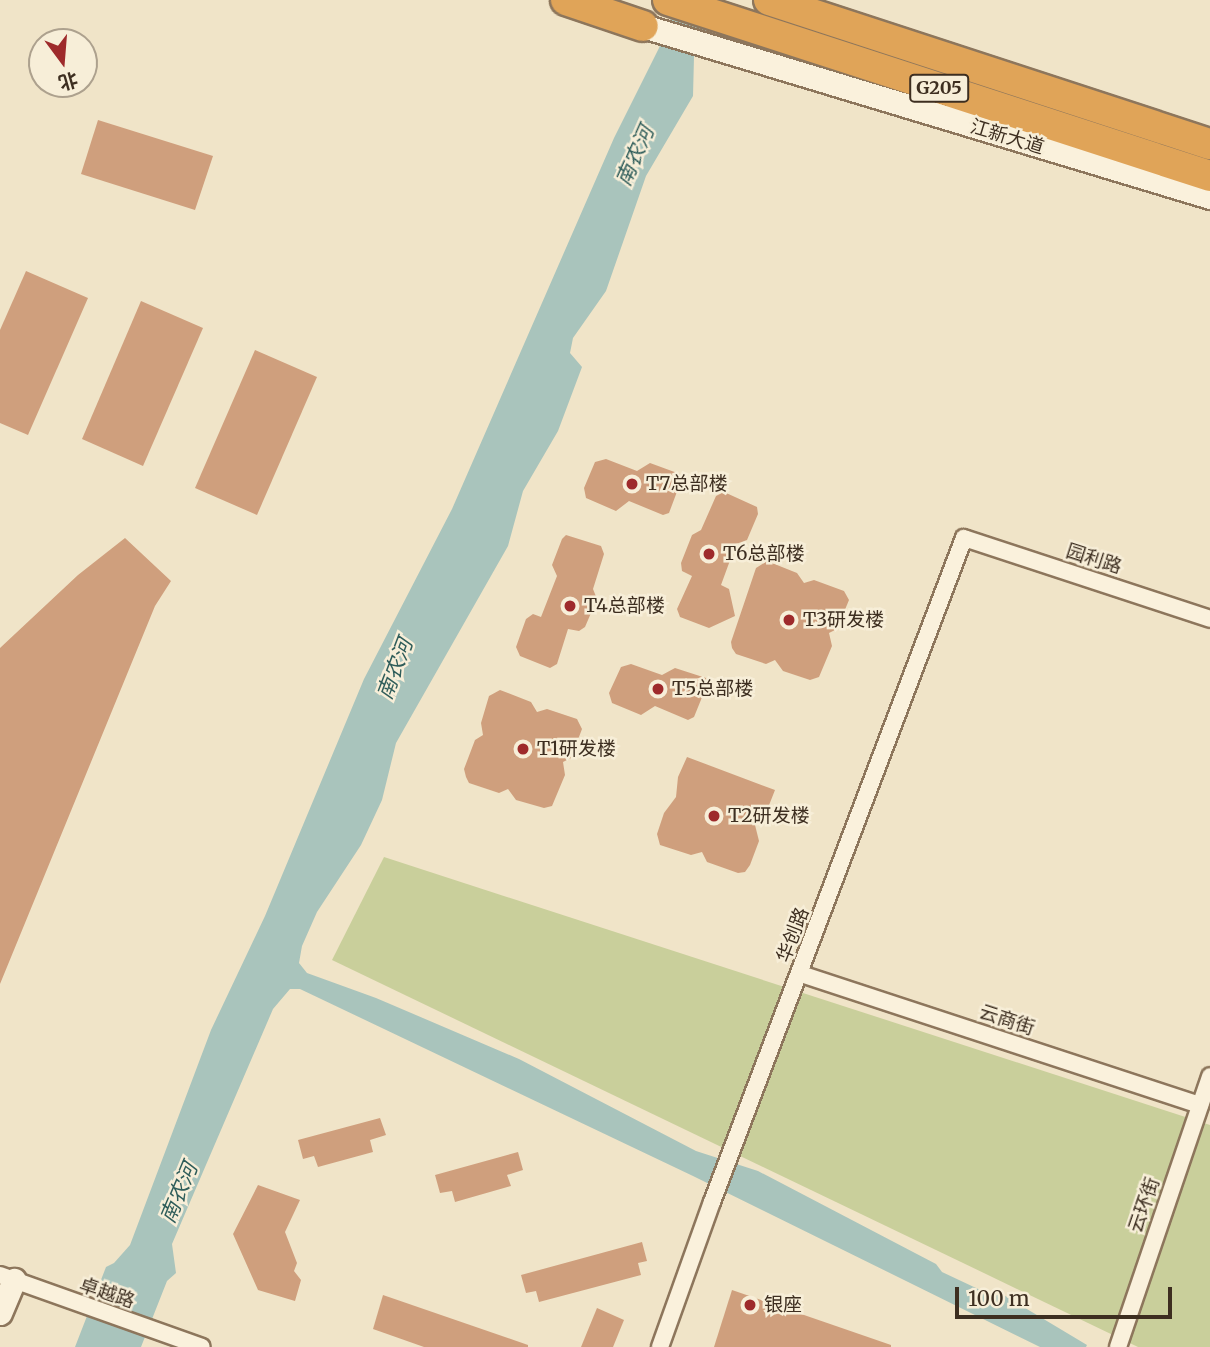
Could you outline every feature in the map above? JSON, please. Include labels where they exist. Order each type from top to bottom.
[{"type":"highway","points":[[566,0],[643,26]]},
{"type":"highway","name":"江新大道","points":[[668,0],[1210,176]]},
{"type":"highway","name":"G205","points":[[769,0],[1210,144]]},
{"type":"street","points":[[814,0],[1210,130]]},
{"type":"street","name":"江新大道","points":[[643,26],[1210,197]]},
{"type":"street","name":"园利路","points":[[964,538],[1210,619]]},
{"type":"street","name":"华创路","points":[[660,1347],[712,1202],[801,974],[964,538]]},
{"type":"street","name":"云商街","points":[[801,974],[1200,1105]]},
{"type":"street","name":"云环街","points":[[1118,1347],[1210,1076]]},
{"type":"street","points":[[0,1313],[7,1278]]},
{"type":"street","name":"卓越路","points":[[7,1278],[202,1347]]},
{"type":"green space","points":[[384,857],[1210,1125],[1210,1347],[1138,1347],[332,960]]},
{"type":"water","name":"南农河","points":[[678,0],[720,0],[694,57],[693,96],[646,176],[606,291],[573,338],[570,353],[582,367],[558,431],[523,491],[508,546],[396,743],[382,800],[361,845],[317,912],[302,946],[299,963],[307,973],[376,998],[519,1059],[696,1151],[758,1171],[936,1264],[942,1272],[993,1296],[1002,1294],[1087,1345],[1040,1347],[693,1176],[300,989],[290,989],[273,1009],[172,1244],[176,1273],[167,1281],[141,1347],[75,1347],[106,1267],[114,1263],[130,1245],[211,1030],[265,916],[364,679],[452,509],[614,138],[659,48]]},
{"type":"building","points":[[98,120],[213,156],[195,210],[81,174]]},
{"type":"building","points":[[26,271],[88,298],[28,435],[0,423],[0,330]]},
{"type":"building","points":[[141,301],[203,328],[143,466],[82,439]]},
{"type":"building","points":[[255,350],[317,377],[257,515],[195,488]]},
{"type":"building","name":"T7总部楼","points":[[606,459],[637,471],[650,463],[680,474],[681,481],[669,513],[663,515],[629,501],[616,511],[586,498],[584,488],[595,462]]},
{"type":"building","name":"T6总部楼","points":[[724,492],[757,507],[758,514],[747,540],[736,544],[721,585],[729,589],[735,616],[709,628],[680,617],[677,609],[692,576],[682,571],[681,563],[692,535],[701,530],[716,496]]},
{"type":"building","name":"T4总部楼","points":[[566,535],[601,546],[604,554],[593,589],[597,599],[585,627],[579,631],[568,629],[557,664],[550,668],[520,656],[516,647],[526,619],[533,614],[541,617],[557,576],[552,565]]},
{"type":"building","points":[[125,538],[171,581],[155,606],[0,984],[0,648],[78,575]]},
{"type":"building","name":"T3研发楼","points":[[767,561],[797,573],[804,583],[814,580],[844,591],[849,600],[837,629],[829,633],[832,646],[819,677],[810,680],[783,671],[775,660],[766,664],[736,654],[732,648],[731,642],[756,568]]},
{"type":"building","name":"T5总部楼","points":[[631,664],[662,675],[675,668],[706,678],[707,685],[694,717],[688,720],[655,706],[641,715],[612,703],[609,693],[621,667]]},
{"type":"building","name":"T1研发楼","points":[[500,690],[531,702],[537,712],[547,709],[577,719],[582,729],[571,758],[563,762],[565,775],[552,806],[544,808],[516,800],[508,789],[499,793],[469,783],[466,777],[464,769],[475,740],[483,735],[481,723],[489,696]]},
{"type":"building","name":"T2研发楼","points":[[687,757],[775,790],[764,818],[755,825],[759,841],[745,872],[738,873],[707,862],[702,852],[691,855],[660,845],[657,834],[664,813],[676,797],[678,777]]},
{"type":"building","points":[[380,1118],[386,1135],[370,1140],[373,1152],[318,1167],[314,1156],[303,1159],[298,1140]]},
{"type":"building","points":[[518,1152],[523,1170],[507,1175],[511,1186],[455,1202],[452,1191],[440,1193],[435,1175]]},
{"type":"building","points":[[258,1185],[300,1200],[285,1232],[297,1263],[294,1271],[301,1280],[295,1301],[258,1290],[233,1234]]},
{"type":"building","points":[[642,1242],[647,1261],[638,1263],[641,1275],[539,1302],[536,1291],[526,1293],[521,1275]]},
{"type":"building","name":"银座","points":[[732,1290],[891,1345],[891,1347],[714,1347]]},
{"type":"building","points":[[383,1295],[528,1347],[424,1347],[373,1329]]},
{"type":"building","points":[[597,1308],[624,1320],[613,1347],[581,1347]]},
{"type":"place","name":"T7总部楼","points":[[632,484]]},
{"type":"place","name":"T6总部楼","points":[[709,554]]},
{"type":"place","name":"T4总部楼","points":[[570,606]]},
{"type":"place","name":"T3研发楼","points":[[789,620]]},
{"type":"place","name":"T5总部楼","points":[[658,689]]},
{"type":"place","name":"T1研发楼","points":[[523,749]]},
{"type":"place","name":"T2研发楼","points":[[714,816]]},
{"type":"place","name":"银座","points":[[750,1305]]}]
